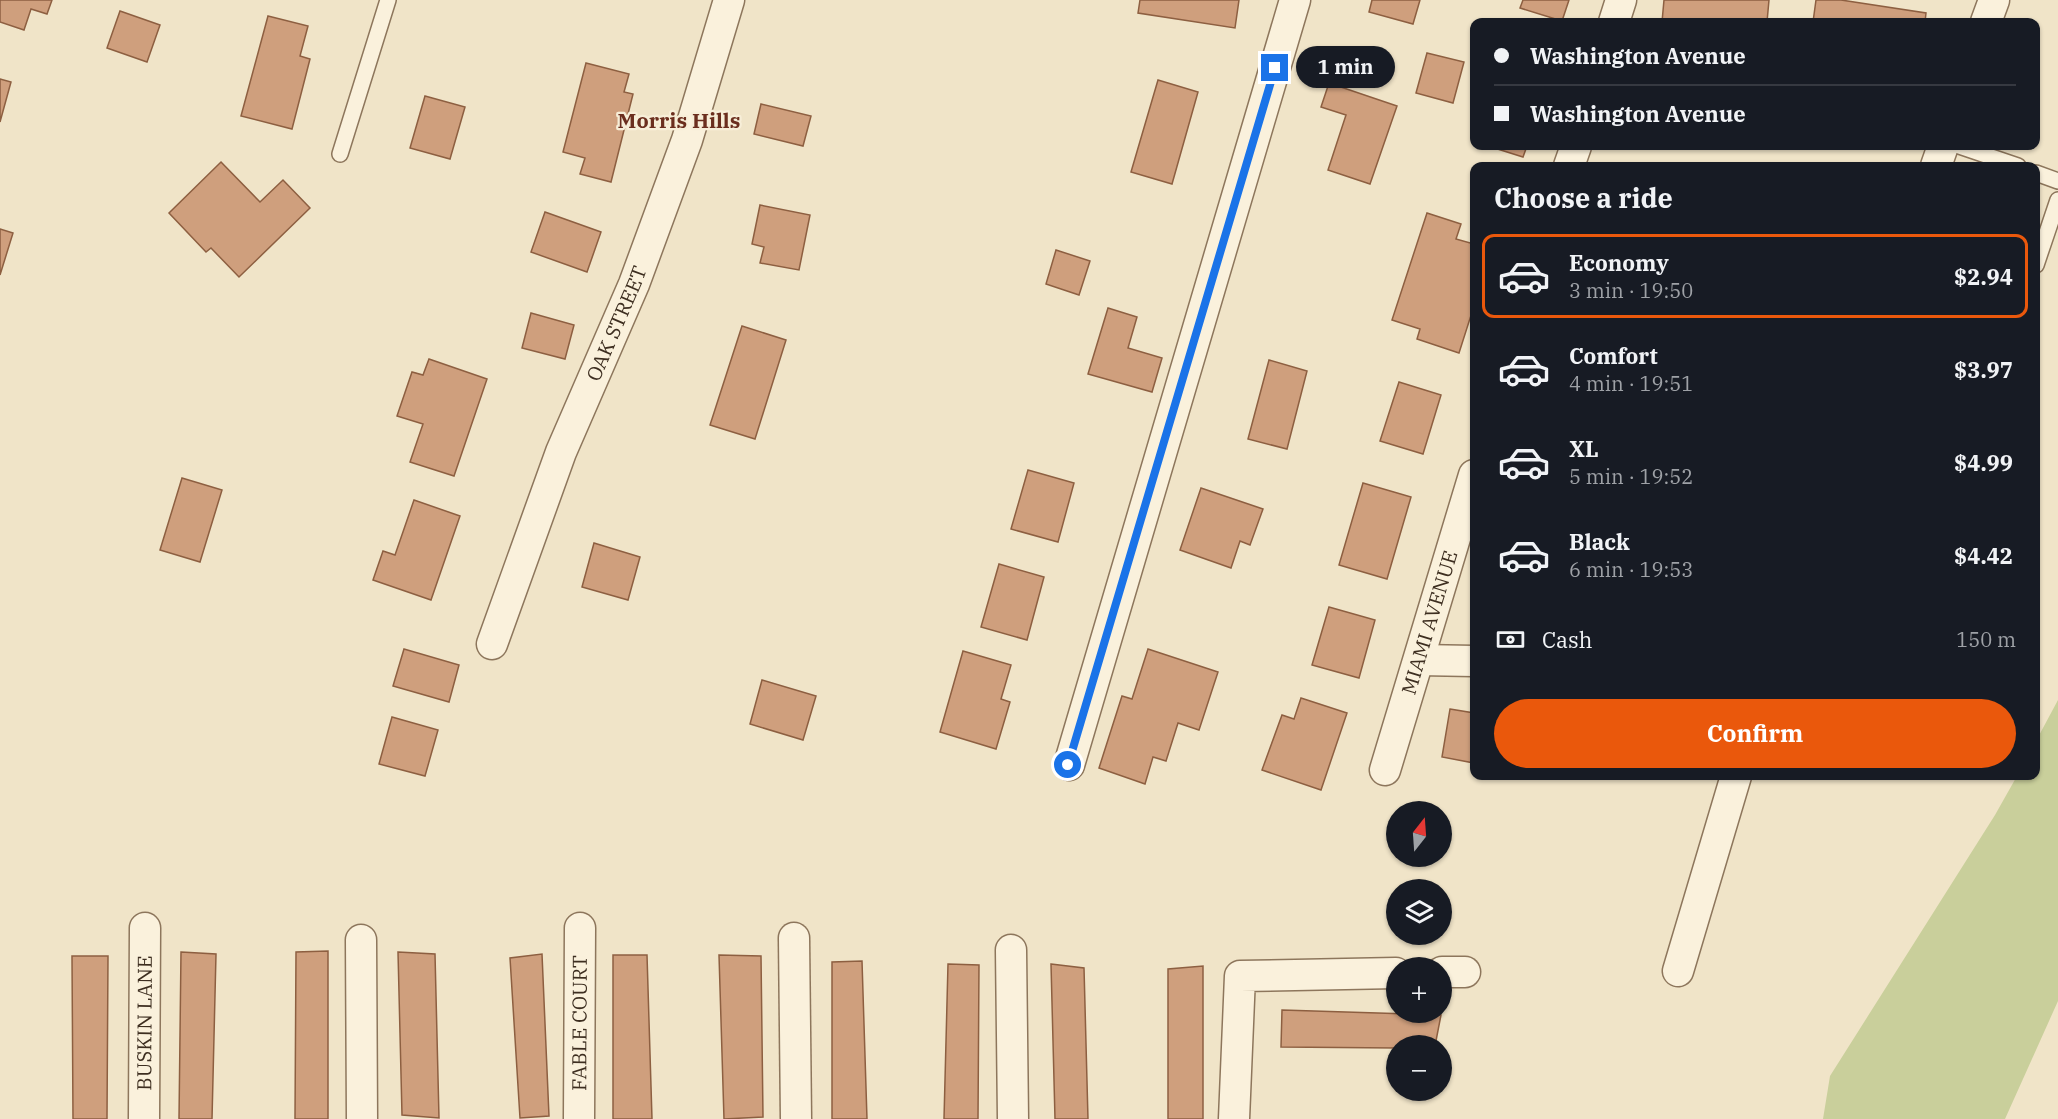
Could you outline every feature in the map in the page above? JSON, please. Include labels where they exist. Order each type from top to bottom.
[{"type":"street","name":"OAK STREET","points":[[492,644],[561,452],[634,284],[687,140],[729,0]]},
{"type":"street","points":[[1068,765],[1295,0]]},
{"type":"street","points":[[1615,18],[1621,0]]},
{"type":"street","points":[[1987,18],[1994,0]]},
{"type":"street","name":"MIAMI AVENUE","points":[[1385,770],[1470,489]]},
{"type":"street","points":[[1419,660],[1470,661]]},
{"type":"street","points":[[1678,971],[1735,780]]},
{"type":"street","name":"BUSKIN LANE","points":[[144,1119],[145,928]]},
{"type":"street","name":"FABLE COURT","points":[[579,1119],[580,928]]},
{"type":"street","points":[[794,938],[796,1119]]},
{"type":"street","points":[[361,940],[362,1119]]},
{"type":"street","points":[[1011,950],[1013,1119]]},
{"type":"street","points":[[1234,1119],[1240,976],[1386,973]]},
{"type":"lane","points":[[340,154],[388,0]]},
{"type":"lane","points":[[1971,150],[2006,162]]},
{"type":"lane","points":[[2040,174],[2058,181]]},
{"type":"lane","points":[[2040,253],[2058,200]]},
{"type":"green space","points":[[2058,700],[2058,1001],[2005,1119],[1823,1119],[1830,1076],[2015,780],[2040,780],[2040,734]]},
{"type":"building","points":[[0,0],[52,0],[47,14],[31,9],[24,30],[0,22]]},
{"type":"building","points":[[1140,0],[1239,0],[1235,28],[1138,13]]},
{"type":"building","points":[[1372,0],[1420,0],[1413,24],[1369,12]]},
{"type":"building","points":[[1523,0],[1569,0],[1563,18],[1552,18],[1520,8]]},
{"type":"building","points":[[1664,0],[1769,0],[1767,18],[1662,18]]},
{"type":"building","points":[[1816,0],[1841,0],[1926,13],[1925,18],[1814,18]]},
{"type":"building","points":[[120,11],[160,25],[147,62],[107,48]]},
{"type":"building","points":[[268,16],[308,26],[300,56],[310,59],[292,129],[241,116]]},
{"type":"building","points":[[1427,53],[1464,62],[1453,103],[1416,93]]},
{"type":"building","points":[[586,63],[629,74],[624,92],[633,94],[611,182],[580,174],[585,158],[563,152]]},
{"type":"building","points":[[0,79],[11,82],[0,122]]},
{"type":"building","points":[[1158,80],[1198,92],[1172,184],[1131,172]]},
{"type":"building","points":[[1329,83],[1397,106],[1370,184],[1328,170],[1346,115],[1321,107]]},
{"type":"building","points":[[425,96],[465,107],[450,159],[410,148]]},
{"type":"building","points":[[761,104],[811,116],[803,146],[754,134]]},
{"type":"building","points":[[1501,150],[1526,150],[1523,157]]},
{"type":"building","points":[[221,162],[260,202],[283,180],[310,208],[239,277],[211,248],[206,252],[169,213]]},
{"type":"building","points":[[760,205],[810,215],[799,270],[760,263],[764,247],[752,244]]},
{"type":"building","points":[[545,212],[601,232],[587,272],[531,252]]},
{"type":"building","points":[[1427,213],[1461,224],[1456,239],[1470,243],[1470,319],[1459,353],[1417,339],[1420,329],[1392,320]]},
{"type":"building","points":[[0,229],[13,233],[0,275]]},
{"type":"building","points":[[1056,250],[1090,261],[1079,295],[1046,284]]},
{"type":"building","points":[[1108,308],[1137,317],[1128,348],[1162,358],[1152,392],[1088,374]]},
{"type":"building","points":[[531,313],[574,325],[565,359],[522,348]]},
{"type":"building","points":[[742,326],[786,340],[755,439],[710,425]]},
{"type":"building","points":[[429,359],[487,379],[454,476],[410,462],[423,424],[397,416],[412,372],[423,375]]},
{"type":"building","points":[[1269,360],[1307,371],[1287,449],[1248,439]]},
{"type":"building","points":[[1399,382],[1441,395],[1423,454],[1380,441]]},
{"type":"building","points":[[1028,470],[1074,483],[1058,542],[1011,529]]},
{"type":"building","points":[[182,478],[222,490],[200,562],[160,550]]},
{"type":"building","points":[[1363,483],[1411,497],[1387,579],[1339,565]]},
{"type":"building","points":[[1201,488],[1263,509],[1250,545],[1240,541],[1231,568],[1180,550]]},
{"type":"building","points":[[414,500],[460,516],[431,600],[373,580],[383,551],[395,555]]},
{"type":"building","points":[[594,543],[640,557],[628,600],[582,587]]},
{"type":"building","points":[[999,564],[1044,577],[1027,640],[981,627]]},
{"type":"building","points":[[1329,607],[1375,620],[1359,678],[1312,665]]},
{"type":"building","points":[[404,649],[459,665],[449,702],[393,686]]},
{"type":"building","points":[[1148,649],[1218,672],[1199,730],[1178,723],[1166,761],[1153,757],[1145,784],[1099,768],[1122,696],[1132,699]]},
{"type":"building","points":[[963,651],[1011,665],[1001,699],[1010,702],[996,749],[940,732]]},
{"type":"building","points":[[762,680],[816,696],[803,740],[750,724]]},
{"type":"building","points":[[1301,698],[1347,713],[1321,790],[1262,770],[1282,715],[1294,719]]},
{"type":"building","points":[[1450,709],[1470,712],[1470,762],[1442,757]]},
{"type":"building","points":[[392,717],[438,730],[425,776],[379,764]]},
{"type":"building","points":[[328,951],[328,1119],[295,1119],[296,952]]},
{"type":"building","points":[[181,952],[216,954],[212,1119],[179,1119]]},
{"type":"building","points":[[398,952],[435,954],[439,1118],[402,1115]]},
{"type":"building","points":[[542,954],[549,1116],[520,1118],[510,958]]},
{"type":"building","points":[[613,955],[647,955],[652,1119],[613,1119]]},
{"type":"building","points":[[719,955],[761,956],[763,1117],[724,1119]]},
{"type":"building","points":[[72,956],[108,956],[107,1119],[73,1119]]},
{"type":"building","points":[[862,961],[867,1119],[832,1119],[832,962]]},
{"type":"building","points":[[948,964],[979,965],[978,1119],[944,1119]]},
{"type":"building","points":[[1051,964],[1084,968],[1088,1119],[1055,1119]]},
{"type":"building","points":[[1203,966],[1203,1119],[1168,1119],[1168,969]]},
{"type":"building","points":[[1282,1010],[1386,1013],[1386,1023],[1439,1023],[1437,1035],[1386,1035],[1386,1048],[1281,1047]]},
{"type":"district","name":"Morris Hills","points":[[679,121]]},
{"type":"route","points":[[1068,765],[1275,68]]}]
